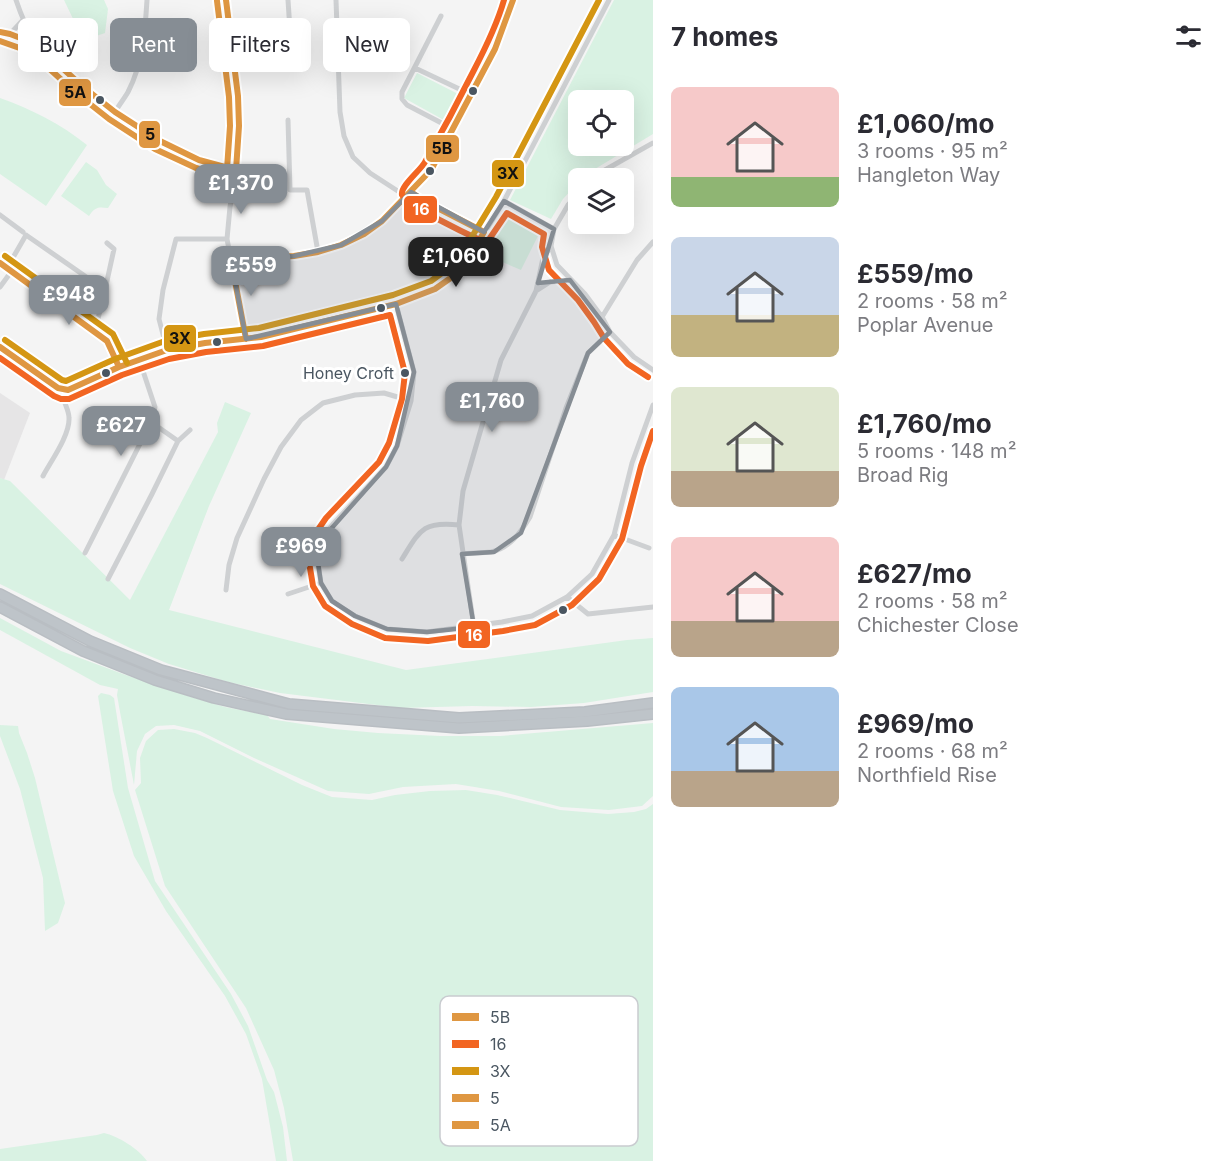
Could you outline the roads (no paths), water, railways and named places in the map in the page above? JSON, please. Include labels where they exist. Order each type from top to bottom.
[{"type":"highway","points":[[0,594],[90,641],[160,670],[289,704],[459,717],[585,712],[653,703]]},
{"type":"highway","points":[[0,607],[83,651],[155,680],[214,698],[286,714],[459,728],[586,721],[653,714]]},
{"type":"street","points":[[16,0],[22,18]]},
{"type":"street","points":[[115,112],[128,92],[138,68],[145,39],[147,0]]},
{"type":"street","points":[[226,0],[238,96],[239,126],[227,239],[246,339]]},
{"type":"street","points":[[288,0],[290,18]]},
{"type":"street","points":[[336,0],[336,18]]},
{"type":"street","points":[[231,260],[318,252],[341,245],[364,234],[382,221],[431,170],[495,49],[513,0]]},
{"type":"street","points":[[0,347],[58,388],[68,390],[119,367],[167,350],[261,337],[396,304],[435,289],[452,277],[469,258],[504,201],[609,0]]},
{"type":"street","points":[[441,16],[402,92],[402,99],[407,105],[453,129]]},
{"type":"street","points":[[10,34],[18,25]]},
{"type":"street","points":[[0,32],[18,37]]},
{"type":"street","points":[[415,68],[472,95]]},
{"type":"street","points":[[67,72],[115,112],[160,141],[198,160],[236,170]]},
{"type":"street","points":[[338,72],[344,136],[353,157],[370,173],[484,232]]},
{"type":"street","points":[[288,120],[291,190],[307,190],[318,252]]},
{"type":"street","points":[[608,168],[653,143]]},
{"type":"street","points":[[504,201],[554,229]]},
{"type":"street","points":[[474,627],[459,525],[463,491],[501,360],[536,291],[543,258],[551,246],[554,229],[568,205]]},
{"type":"street","points":[[0,215],[24,232]]},
{"type":"street","points":[[0,287],[26,235],[105,290]]},
{"type":"street","points":[[167,350],[159,319],[163,290],[176,239],[227,239]]},
{"type":"street","points":[[602,316],[637,260],[653,242]]},
{"type":"street","points":[[95,331],[114,249],[106,243]]},
{"type":"street","points":[[551,246],[557,265],[585,294],[602,316],[610,332],[634,357],[653,370]]},
{"type":"street","points":[[0,263],[95,331],[106,341],[119,367]]},
{"type":"street","points":[[536,291],[550,282],[570,280]]},
{"type":"street","points":[[396,304],[414,372],[411,401],[397,446],[387,467],[333,524],[322,539],[318,563],[321,583],[332,601],[355,616],[387,629],[427,632],[474,627],[532,616],[567,597],[592,574],[614,535],[632,463],[653,405]]},
{"type":"street","points":[[462,554],[494,552],[521,533],[530,517],[566,408],[588,353],[610,332]]},
{"type":"street","points":[[85,554],[152,422],[155,407],[139,359]]},
{"type":"street","points":[[43,476],[69,426],[68,408],[62,395],[63,390]]},
{"type":"street","points":[[226,590],[229,565],[237,538],[275,458],[301,420],[323,403],[355,395],[384,393],[411,401]]},
{"type":"street","points":[[152,422],[178,441]]},
{"type":"street","points":[[108,579],[178,441],[190,430]]},
{"type":"street","points":[[402,559],[419,534],[432,524],[459,525]]},
{"type":"street","points":[[614,535],[649,548]]},
{"type":"street","points":[[288,594],[321,583]]},
{"type":"street","points":[[567,597],[588,614],[653,607]]},
{"type":"place","name":"Honey Croft","points":[[405,373]]}]
